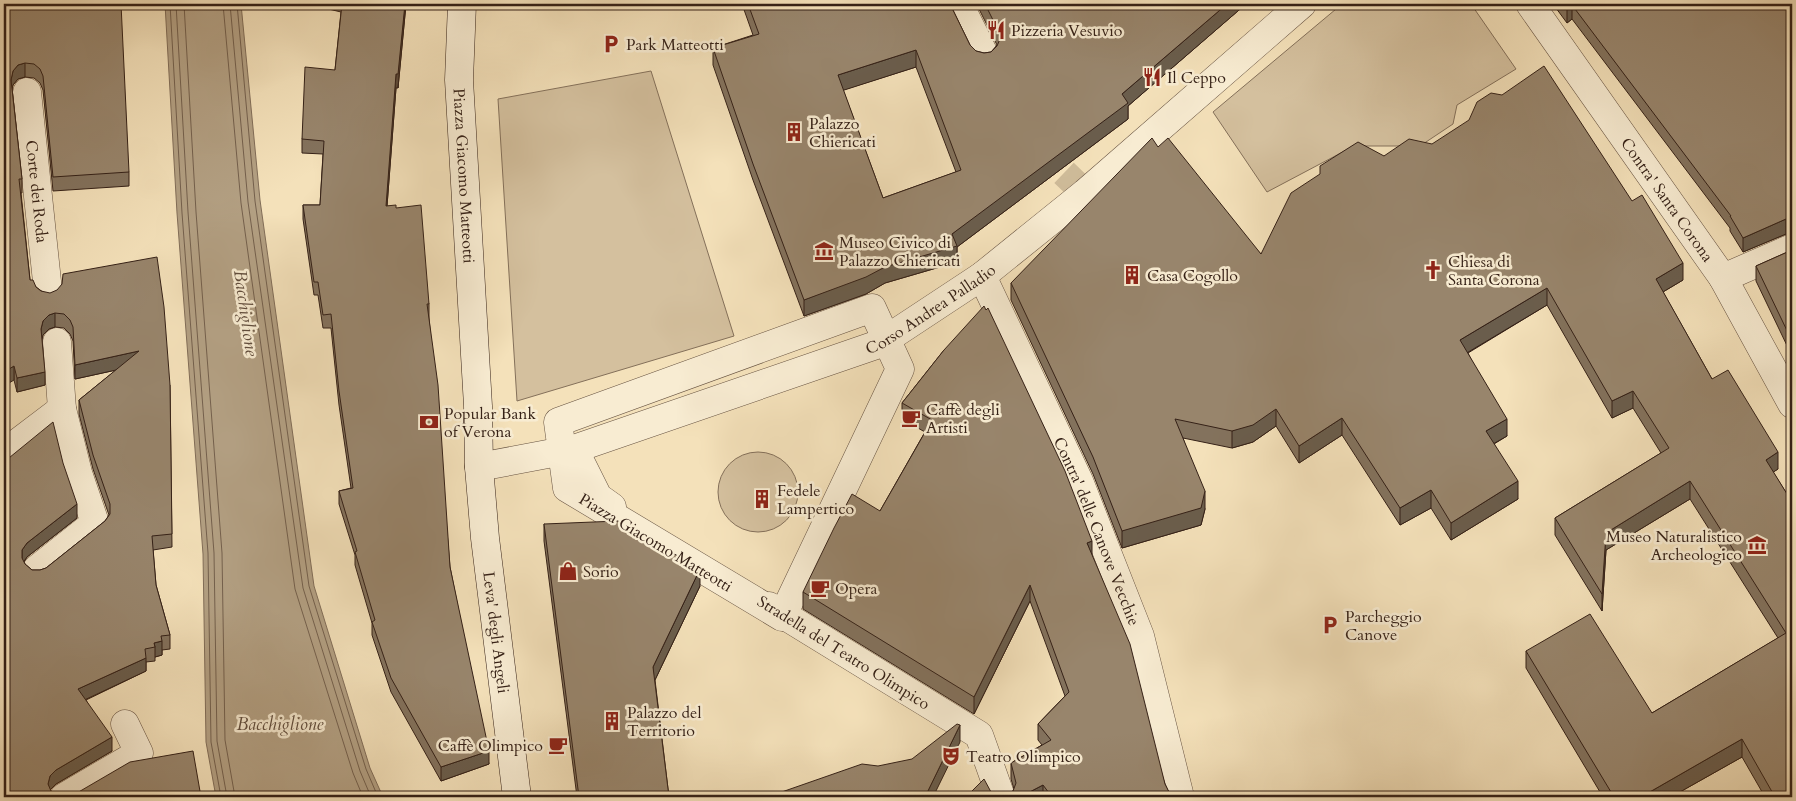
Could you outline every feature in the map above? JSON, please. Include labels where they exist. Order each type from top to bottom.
[{"type":"street","name":"Piazza Giacomo Matteotti","points":[[462,4],[459,80],[477,396],[479,468]]},
{"type":"street","name":"Corso Andrea Palladio","points":[[479,468],[568,450],[879,344],[982,276],[1085,193],[1302,4]]},
{"type":"street","name":"Contra' Santa Corona","points":[[1530,4],[1723,278],[1792,404]]},
{"type":"street","points":[[965,16],[984,54]]},
{"type":"street","name":"Corte dei Roda","points":[[27,92],[48,291]]},
{"type":"street","points":[[1723,278],[1792,248]]},
{"type":"street","name":"Contra' delle Canove Vecchie","points":[[982,276],[1079,480],[1140,636],[1180,797]]},
{"type":"street","points":[[568,450],[558,422],[872,308],[900,369],[783,615]]},
{"type":"street","points":[[37,570],[95,523],[78,473],[62,410],[57,342]]},
{"type":"street","points":[[4,454],[62,410]]},
{"type":"street","name":"Stradella del Teatro Olimpico","points":[[568,450],[598,497],[783,615],[979,735],[1002,797]]},
{"type":"street","name":"Leva' degli Angeli","points":[[479,468],[485,538],[517,797]]},
{"type":"street","points":[[64,797],[139,753],[125,724]]},
{"type":"shaded area","points":[[1342,4],[1471,4],[1516,69],[1457,105],[1453,124],[1420,146],[1354,146],[1267,192],[1213,112]]},
{"type":"shaded area","points":[[651,71],[734,336],[517,401],[498,99]]},
{"type":"shaded area","points":[[758,452],[773,455],[786,464],[795,477],[798,492],[795,507],[786,520],[773,529],[758,532],[743,529],[730,520],[721,507],[718,492],[721,477],[730,464],[743,455]]},
{"type":"water","name":"Bacchiglione","points":[[165,4],[241,4],[260,200],[314,586],[370,768],[383,797],[216,797],[206,742],[203,554],[177,213]]},
{"type":"building","points":[[4,4],[121,4],[129,172],[53,177],[43,76],[40,69],[34,64],[25,63],[18,65],[13,71],[11,80],[22,179],[19,179],[30,280],[33,280],[36,287],[41,291],[50,293],[57,290],[62,284],[63,274],[157,257],[164,307],[170,385],[172,534],[152,536],[156,585],[170,635],[161,636],[162,641],[154,643],[155,647],[145,649],[146,658],[78,689],[112,737],[56,770],[50,776],[48,784],[51,791],[59,797],[11,797],[4,790],[4,462],[53,422],[63,463],[77,504],[27,543],[22,550],[22,558],[25,564],[32,570],[46,568],[105,521],[110,514],[110,504],[93,455],[79,400],[139,351],[75,365],[73,327],[70,320],[64,314],[55,313],[49,315],[43,321],[41,329],[45,372],[17,378],[14,366],[4,372]]},
{"type":"building","points":[[342,4],[405,4],[398,74],[396,74],[386,206],[396,205],[396,208],[421,205],[429,304],[427,304],[438,385],[450,567],[489,751],[441,767],[391,678],[372,622],[375,620],[339,491],[353,488],[339,391],[331,314],[323,315],[318,282],[314,282],[303,205],[320,205],[324,141],[302,139],[305,67],[335,70]]},
{"type":"building","points":[[748,4],[950,4],[970,45],[976,51],[984,53],[991,52],[997,46],[1000,39],[998,30],[985,4],[1227,4],[1122,94],[1128,103],[952,234],[957,246],[885,267],[866,277],[804,300],[753,164],[713,48],[759,34]],"holes":[[[916,50],[961,170],[883,198],[838,75]]]},
{"type":"building","points":[[1564,4],[1792,4],[1792,218],[1743,238],[1731,216],[1572,5],[1567,8]]},
{"type":"building","points":[[1544,66],[1632,201],[1642,195],[1683,263],[1656,279],[1712,379],[1728,370],[1778,452],[1766,460],[1792,502],[1792,797],[1775,797],[1742,739],[1641,797],[1614,797],[1526,651],[1590,614],[1652,713],[1786,633],[1690,481],[1606,533],[1602,594],[1555,518],[1669,448],[1633,391],[1612,401],[1547,288],[1460,340],[1507,419],[1486,431],[1518,481],[1451,523],[1431,490],[1400,508],[1342,418],[1299,446],[1276,409],[1253,425],[1232,431],[1175,419],[1205,491],[1201,508],[1122,531],[1093,457],[1011,283],[1152,138],[1158,147],[1168,138],[1261,254],[1291,193],[1320,174],[1320,166],[1358,142],[1384,156],[1409,139],[1432,144],[1469,120],[1477,102],[1491,93],[1502,95]]},
{"type":"building","points":[[1792,250],[1792,341],[1756,266]]},
{"type":"building","points":[[984,306],[986,310],[988,308],[1065,471],[1092,541],[1087,543],[1130,644],[1165,784],[1171,797],[1052,797],[1043,785],[1020,797],[966,797],[984,779],[991,792],[998,796],[1006,795],[1013,791],[1016,783],[1011,763],[1051,740],[1038,724],[1069,692],[1030,585],[974,697],[803,592],[852,494],[880,511],[932,420],[902,403],[944,350]]},
{"type":"building","name":"Palazzo del Territorio","points":[[618,521],[700,569],[653,667],[669,797],[579,797],[544,524]]},
{"type":"building","points":[[957,724],[960,725],[925,797],[777,797],[776,794],[862,764],[878,766],[912,759]]},
{"type":"building","points":[[193,751],[201,797],[70,797],[130,762]]},
{"type":"tunnel","points":[[1038,140],[1059,168],[1085,193]]},
{"type":"place","name":"Pizzeria Vesuvio","points":[[996,30]]},
{"type":"place","name":"Park Matteotti","points":[[611,44]]},
{"type":"place","name":"Il Ceppo","points":[[1152,77]]},
{"type":"place","name":"Palazzo Chiericati","points":[[794,132]]},
{"type":"place","name":"Museo Civico di Palazzo Chiericati","points":[[824,251]]},
{"type":"place","name":"Chiesa di Santa Corona","points":[[1433,270]]},
{"type":"place","name":"Casa Cogollo","points":[[1132,275]]},
{"type":"place","name":"Caffè degli Artisti","points":[[911,418]]},
{"type":"place","name":"Popular Bank of Verona","points":[[429,422]]},
{"type":"place","name":"Fedele Lampertico","points":[[762,499]]},
{"type":"place","name":"Museo Naturalistico Archeologico","points":[[1757,545]]},
{"type":"place","name":"Sorio","points":[[568,571]]},
{"type":"place","name":"Opera","points":[[820,588]]},
{"type":"place","name":"Parcheggio Canove","points":[[1330,625]]},
{"type":"place","name":"Palazzo del Territorio","points":[[612,721]]},
{"type":"place","name":"Caffè Olimpico","points":[[558,745]]},
{"type":"place","name":"Teatro Olimpico","points":[[951,756]]}]
